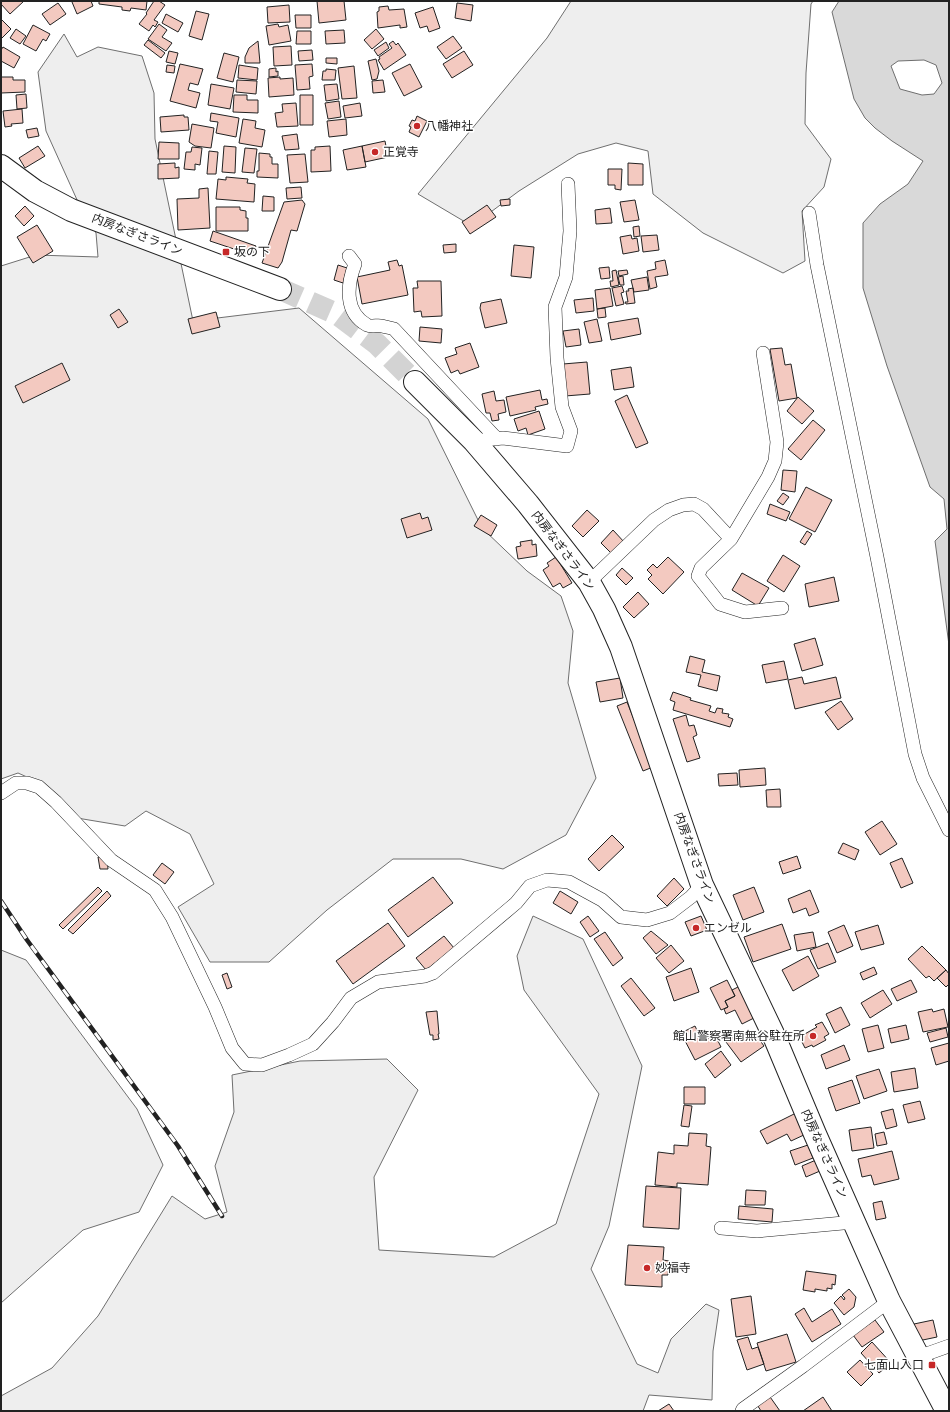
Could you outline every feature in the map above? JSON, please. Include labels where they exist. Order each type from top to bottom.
[{"type":"highway","name":"内房なぎさライン","points":[[1,166],[35,191],[71,210],[280,289]]},
{"type":"highway","name":"内房なぎさライン","points":[[415,382],[474,441],[528,504],[589,582],[604,609],[620,647],[702,885],[774,1036],[889,1301],[947,1411]]},
{"type":"street","points":[[474,441],[503,438],[567,446],[571,431],[562,407],[557,358],[555,307],[566,276],[570,231],[568,184]]},
{"type":"street","points":[[809,212],[817,265],[877,557],[915,754],[923,778],[949,830]]},
{"type":"street","points":[[349,256],[355,264],[350,278],[348,292],[350,304],[358,317],[368,326],[382,326],[394,329],[497,439]]},
{"type":"street","points":[[763,353],[777,442],[775,461],[768,477],[731,539],[701,568],[698,576],[720,604],[745,612],[782,608]]},
{"type":"street","points":[[589,582],[654,520],[669,510],[682,505],[694,504],[703,509],[731,539]]},
{"type":"street","points":[[1,793],[16,783],[27,783],[39,787],[56,802],[111,860],[155,890],[172,917],[215,1007],[232,1048],[245,1064],[262,1065],[313,1044],[333,1022],[351,998],[378,982],[425,976],[433,973],[516,904],[530,886],[547,880],[569,882],[602,900],[621,917],[647,920],[670,913],[691,897],[702,885]]},
{"type":"street","points":[[721,1228],[757,1231],[854,1222]]},
{"type":"street","points":[[742,1411],[742,1409],[889,1301]]},
{"type":"street","points":[[918,1357],[949,1346]]},
{"type":"shaded area","points":[[571,1],[813,1],[811,4],[806,73],[805,124],[831,159],[824,187],[802,211],[805,261],[783,273],[703,233],[653,194],[648,151],[616,143],[578,154],[519,191],[472,226],[418,194],[547,38]]},
{"type":"shaded area","points":[[839,1],[949,1],[949,645],[935,541],[947,529],[944,499],[930,487],[887,366],[863,288],[863,223],[880,204],[908,184],[923,161],[892,141],[865,118],[854,99],[832,12]],"holes":[[[924,60],[936,65],[942,83],[934,94],[922,95],[900,89],[891,66],[898,61]]]},
{"type":"shaded area","points":[[64,34],[77,57],[98,47],[142,56],[154,93],[155,139],[193,321],[299,308],[428,419],[482,528],[527,571],[561,596],[573,631],[568,683],[596,778],[566,835],[503,869],[461,859],[393,859],[327,910],[269,962],[210,962],[178,907],[214,884],[190,834],[146,811],[125,826],[77,818],[45,785],[18,773],[1,779],[1,266],[36,255],[98,257],[96,233],[78,202],[46,131],[38,72]]},
{"type":"shaded area","points":[[533,916],[583,939],[642,1066],[609,1226],[591,1269],[637,1364],[658,1373],[671,1339],[706,1304],[719,1310],[713,1351],[712,1400],[649,1395],[643,1411],[1,1411],[1,1396],[52,1368],[98,1316],[172,1196],[205,1219],[227,1212],[215,1166],[234,1112],[232,1075],[300,1061],[387,1059],[418,1090],[374,1177],[379,1250],[494,1257],[556,1224],[599,1094],[524,990],[517,956]]},
{"type":"shaded area","points":[[1,950],[26,960],[137,1109],[163,1165],[139,1212],[83,1230],[1,1303]]},
{"type":"building","points":[[1,1],[24,1],[10,14],[1,4]]},
{"type":"building","points":[[91,1],[93,6],[77,14],[72,2]]},
{"type":"building","points":[[99,1],[147,1],[146,10],[131,8],[130,11],[122,10],[122,7],[99,4]]},
{"type":"building","points":[[154,1],[159,1],[165,5],[154,20],[158,22],[155,27],[153,25],[149,31],[139,24],[147,14],[146,13]]},
{"type":"building","points":[[317,1],[344,1],[346,20],[319,23]]},
{"type":"building","points":[[58,3],[66,14],[50,25],[42,14]]},
{"type":"building","points":[[457,3],[473,5],[471,21],[455,18]]},
{"type":"building","points":[[289,5],[290,22],[268,23],[267,7]]},
{"type":"building","points":[[388,6],[389,10],[404,9],[407,27],[400,28],[400,25],[378,28],[377,12],[379,11],[379,7]]},
{"type":"building","points":[[433,7],[440,28],[429,32],[427,26],[420,28],[415,13]]},
{"type":"building","points":[[196,11],[209,14],[202,40],[189,36]]},
{"type":"building","points":[[166,14],[183,23],[178,32],[162,23]]},
{"type":"building","points":[[295,15],[311,15],[311,28],[296,28]]},
{"type":"building","points":[[2,20],[11,29],[1,39],[1,21]]},
{"type":"building","points":[[159,24],[167,30],[162,37],[172,43],[166,51],[148,39]]},
{"type":"building","points":[[278,24],[279,27],[288,25],[291,41],[269,45],[266,26]]},
{"type":"building","points":[[33,25],[50,34],[46,41],[43,39],[36,51],[23,44]]},
{"type":"building","points":[[16,29],[26,36],[20,44],[10,38]]},
{"type":"building","points":[[376,29],[384,39],[372,49],[364,40]]},
{"type":"building","points":[[344,30],[345,43],[326,44],[325,31]]},
{"type":"building","points":[[297,31],[311,31],[311,44],[296,44]]},
{"type":"building","points":[[453,36],[462,48],[446,59],[437,47]]},
{"type":"building","points":[[148,40],[165,53],[161,58],[144,45]]},
{"type":"building","points":[[258,41],[260,63],[245,63],[245,57],[249,48]]},
{"type":"building","points":[[393,41],[396,45],[398,43],[406,55],[384,70],[378,60],[380,59],[379,57],[392,48],[389,44]]},
{"type":"building","points":[[386,42],[389,48],[378,56],[374,50]]},
{"type":"building","points":[[291,46],[292,65],[274,66],[273,47]]},
{"type":"building","points":[[3,47],[20,57],[14,68],[1,61],[1,50]]},
{"type":"building","points":[[312,50],[313,60],[299,61],[298,51]]},
{"type":"building","points":[[169,51],[178,53],[175,64],[166,62]]},
{"type":"building","points":[[464,51],[473,65],[452,78],[443,64]]},
{"type":"building","points":[[224,53],[239,57],[233,82],[217,78]]},
{"type":"building","points":[[326,58],[337,58],[337,64],[326,63]]},
{"type":"building","points":[[376,59],[379,71],[377,79],[372,80],[368,61]]},
{"type":"building","points":[[180,64],[203,69],[198,85],[190,83],[188,90],[200,93],[196,108],[170,101]]},
{"type":"building","points":[[312,64],[313,76],[309,77],[310,89],[297,90],[295,65]]},
{"type":"building","points":[[410,64],[422,87],[404,96],[392,73]]},
{"type":"building","points":[[167,65],[175,66],[174,73],[166,72]]},
{"type":"building","points":[[239,65],[258,68],[257,80],[238,78]]},
{"type":"building","points":[[354,66],[357,98],[342,99],[338,68]]},
{"type":"building","points":[[276,68],[276,72],[278,71],[278,76],[269,77],[269,69]]},
{"type":"building","points":[[326,69],[336,70],[335,80],[322,80],[323,71],[326,71]]},
{"type":"building","points":[[1,77],[13,77],[13,80],[25,80],[25,92],[1,93]]},
{"type":"building","points":[[280,77],[280,79],[293,78],[294,95],[269,97],[268,78]]},
{"type":"building","points":[[237,80],[257,81],[256,94],[236,92]]},
{"type":"building","points":[[383,80],[385,92],[373,93],[372,81]]},
{"type":"building","points":[[211,84],[234,88],[230,109],[208,105]]},
{"type":"building","points":[[337,84],[339,99],[326,101],[324,85]]},
{"type":"building","points":[[26,94],[27,108],[17,109],[16,95]]},
{"type":"building","points":[[234,95],[247,95],[247,100],[258,100],[258,113],[233,112]]},
{"type":"building","points":[[300,95],[313,95],[313,125],[300,125]]},
{"type":"building","points":[[339,101],[341,117],[328,119],[325,103]]},
{"type":"building","points":[[296,103],[298,126],[277,127],[275,113],[283,112],[282,104]]},
{"type":"building","points":[[360,103],[362,116],[345,118],[343,106]]},
{"type":"building","points":[[22,109],[23,123],[11,124],[12,126],[5,127],[3,111]]},
{"type":"building","points":[[211,113],[239,118],[236,137],[216,133],[218,122],[210,121]]},
{"type":"building","points":[[184,115],[184,117],[188,117],[189,130],[161,132],[160,117]]},
{"type":"building","name":"八幡神社","points":[[417,116],[427,121],[419,137],[409,132],[411,127],[409,126],[412,120],[415,121]]},
{"type":"building","points":[[243,119],[256,121],[255,128],[265,130],[262,147],[239,143]]},
{"type":"building","points":[[346,119],[347,135],[329,137],[327,121]]},
{"type":"building","points":[[192,124],[214,128],[211,148],[195,146],[189,142]]},
{"type":"building","points":[[37,128],[39,136],[28,138],[26,130]]},
{"type":"building","points":[[297,134],[299,149],[285,150],[282,136]]},
{"type":"building","name":"正覚寺","points":[[385,141],[388,157],[365,162],[362,146]]},
{"type":"building","points":[[159,142],[179,143],[179,159],[158,159]]},
{"type":"building","points":[[38,146],[45,156],[25,168],[19,158]]},
{"type":"building","points":[[224,146],[236,147],[235,173],[222,172]]},
{"type":"building","points":[[330,146],[331,171],[311,172],[311,150],[315,150],[315,147]]},
{"type":"building","points":[[362,146],[366,167],[347,170],[343,150]]},
{"type":"building","points":[[192,147],[202,148],[200,165],[195,164],[195,170],[184,169],[186,152],[191,152]]},
{"type":"building","points":[[245,148],[257,149],[254,173],[242,172]]},
{"type":"building","points":[[209,151],[218,152],[216,174],[207,174]]},
{"type":"building","points":[[259,153],[270,154],[270,157],[272,157],[272,164],[278,164],[278,178],[257,177],[257,171],[259,171]]},
{"type":"building","points":[[305,154],[308,182],[290,183],[287,155]]},
{"type":"building","points":[[175,163],[175,168],[179,167],[179,178],[158,179],[158,164]]},
{"type":"building","points":[[628,163],[643,164],[643,185],[628,185]]},
{"type":"building","points":[[608,169],[622,169],[621,190],[615,189],[615,185],[608,185]]},
{"type":"building","points":[[226,177],[248,179],[247,183],[255,184],[254,202],[216,199],[218,179],[226,180]]},
{"type":"building","points":[[301,187],[302,198],[287,199],[286,188]]},
{"type":"building","points":[[208,188],[210,228],[178,230],[177,199],[199,198],[199,189]]},
{"type":"building","points":[[263,196],[274,197],[274,211],[262,211]]},
{"type":"building","points":[[510,199],[510,205],[501,206],[500,200]]},
{"type":"building","points":[[302,200],[305,204],[297,231],[291,230],[282,262],[278,268],[262,263],[284,202]]},
{"type":"building","points":[[635,200],[639,220],[624,222],[620,202]]},
{"type":"building","points":[[487,205],[496,217],[470,234],[462,222]]},
{"type":"building","points":[[25,206],[34,216],[24,226],[15,216]]},
{"type":"building","points":[[216,207],[240,207],[240,210],[246,211],[246,218],[248,218],[248,231],[216,231]]},
{"type":"building","points":[[610,208],[612,223],[596,224],[595,210]]},
{"type":"building","points":[[37,225],[53,251],[33,263],[17,237]]},
{"type":"building","points":[[639,226],[640,236],[634,237],[633,227]]},
{"type":"building","points":[[213,231],[256,246],[252,255],[210,241]]},
{"type":"building","points":[[631,235],[632,239],[637,238],[639,251],[623,254],[620,237]]},
{"type":"building","points":[[657,235],[659,250],[643,252],[641,236]]},
{"type":"building","points":[[456,244],[456,252],[444,253],[443,245]]},
{"type":"building","points":[[514,245],[534,247],[531,278],[511,276]]},
{"type":"building","points":[[397,260],[399,266],[402,265],[408,295],[362,304],[357,277],[390,270],[388,262]]},
{"type":"building","points":[[665,260],[668,275],[655,277],[657,287],[650,289],[647,271],[656,269],[655,262]]},
{"type":"building","points":[[338,265],[347,268],[343,283],[334,280]]},
{"type":"building","points":[[609,267],[610,278],[601,279],[599,268]]},
{"type":"building","points":[[616,270],[619,285],[611,287],[610,281],[613,281],[612,271]]},
{"type":"building","points":[[627,270],[628,274],[619,276],[618,271]]},
{"type":"building","points":[[623,276],[624,285],[620,285],[618,277]]},
{"type":"building","points":[[647,277],[649,290],[634,292],[631,280]]},
{"type":"building","points":[[417,281],[441,281],[442,316],[422,317],[421,311],[414,312],[413,288],[418,288]]},
{"type":"building","points":[[622,286],[624,292],[621,293],[624,304],[616,306],[612,288]]},
{"type":"building","points":[[610,288],[613,306],[597,309],[595,290]]},
{"type":"building","points":[[633,288],[635,303],[626,304],[625,302],[628,302],[626,291]]},
{"type":"building","points":[[593,298],[594,311],[576,313],[574,300]]},
{"type":"building","points":[[501,299],[507,323],[485,328],[480,308],[481,303]]},
{"type":"building","points":[[605,308],[606,317],[598,318],[597,309]]},
{"type":"building","points":[[119,309],[128,322],[118,328],[110,315]]},
{"type":"building","points":[[216,312],[220,327],[192,334],[188,319]]},
{"type":"building","points":[[638,318],[641,334],[611,340],[608,323]]},
{"type":"building","points":[[597,319],[602,341],[589,343],[584,322]]},
{"type":"building","points":[[420,327],[442,329],[441,343],[419,341]]},
{"type":"building","points":[[579,329],[581,345],[566,347],[563,331]]},
{"type":"building","points":[[470,343],[479,367],[460,374],[458,370],[451,373],[445,358],[457,354],[455,348]]},
{"type":"building","points":[[782,348],[785,365],[791,364],[797,398],[779,401],[770,349]]},
{"type":"building","points":[[587,362],[590,394],[565,396],[563,364]]},
{"type":"building","points":[[62,363],[70,380],[23,403],[15,386]]},
{"type":"building","points":[[631,367],[634,387],[614,390],[611,370]]},
{"type":"building","points":[[540,390],[542,400],[547,399],[548,404],[535,407],[536,410],[510,416],[506,397]]},
{"type":"building","points":[[494,391],[496,401],[504,400],[506,412],[498,414],[499,420],[492,421],[490,413],[486,413],[482,394]]},
{"type":"building","points":[[627,395],[648,443],[636,448],[615,401]]},
{"type":"building","points":[[798,397],[814,411],[802,424],[787,411]]},
{"type":"building","points":[[539,411],[545,429],[528,435],[526,428],[518,431],[514,419]]},
{"type":"building","points":[[813,420],[825,430],[801,460],[788,449]]},
{"type":"building","points":[[783,470],[797,471],[795,492],[781,490]]},
{"type":"building","points":[[806,487],[832,500],[815,532],[789,519]]},
{"type":"building","points":[[783,493],[789,497],[783,505],[777,501]]},
{"type":"building","points":[[770,504],[790,512],[786,521],[767,514]]},
{"type":"building","points":[[587,510],[599,521],[583,537],[572,526]]},
{"type":"building","points":[[420,513],[422,519],[428,517],[432,530],[407,538],[401,519]]},
{"type":"building","points":[[481,515],[497,525],[491,536],[474,526]]},
{"type":"building","points":[[613,530],[625,543],[613,555],[601,543]]},
{"type":"building","points":[[807,531],[812,534],[805,545],[800,542]]},
{"type":"building","points":[[532,540],[532,545],[536,544],[537,556],[518,559],[516,547],[521,546],[520,542]]},
{"type":"building","points":[[783,555],[800,566],[784,592],[767,581]]},
{"type":"building","points":[[556,557],[572,583],[563,588],[560,583],[553,587],[543,570],[549,566],[547,563]]},
{"type":"building","points":[[668,557],[684,572],[663,594],[648,579],[652,575],[647,570],[653,564],[657,568]]},
{"type":"building","points":[[622,568],[633,578],[626,585],[616,575]]},
{"type":"building","points":[[742,573],[769,588],[758,606],[732,590]]},
{"type":"building","points":[[834,577],[839,601],[809,607],[805,584]]},
{"type":"building","points":[[638,592],[649,604],[634,618],[623,607]]},
{"type":"building","points":[[815,638],[823,665],[802,671],[794,644]]},
{"type":"building","points":[[690,656],[705,660],[702,672],[720,676],[717,691],[698,686],[701,675],[686,672]]},
{"type":"building","points":[[784,661],[788,679],[766,683],[762,665]]},
{"type":"building","points":[[802,677],[804,684],[836,677],[841,698],[795,709],[788,680]]},
{"type":"building","points":[[620,678],[623,698],[600,702],[596,682]]},
{"type":"building","points":[[673,692],[691,698],[690,700],[711,706],[709,711],[715,713],[717,708],[723,709],[722,713],[729,714],[728,717],[733,719],[730,727],[673,710],[675,702],[670,700]]},
{"type":"building","points":[[841,701],[853,719],[838,730],[825,712]]},
{"type":"building","points":[[627,702],[653,767],[643,771],[617,706]]},
{"type":"building","points":[[686,715],[689,726],[694,725],[697,735],[693,737],[700,758],[687,762],[673,719]]},
{"type":"building","points":[[765,768],[766,785],[740,787],[739,770]]},
{"type":"building","points":[[737,773],[738,785],[719,786],[718,774]]},
{"type":"building","points":[[780,789],[781,807],[767,807],[766,790]]},
{"type":"building","points":[[882,821],[897,844],[880,855],[865,832]]},
{"type":"building","points":[[612,835],[624,847],[599,871],[588,859]]},
{"type":"building","points":[[843,843],[859,850],[855,860],[838,853]]},
{"type":"building","points":[[107,856],[108,869],[100,869],[98,857]]},
{"type":"building","points":[[797,856],[801,868],[783,874],[779,862]]},
{"type":"building","points":[[902,858],[913,883],[901,888],[890,863]]},
{"type":"building","points":[[162,863],[174,872],[165,884],[153,875]]},
{"type":"building","points":[[433,877],[453,903],[408,937],[388,910]]},
{"type":"building","points":[[674,878],[684,889],[667,906],[657,896]]},
{"type":"building","points":[[98,887],[102,891],[63,929],[59,925]]},
{"type":"building","points":[[754,887],[764,912],[743,920],[733,895]]},
{"type":"building","points":[[810,890],[819,912],[809,916],[806,908],[793,913],[788,899]]},
{"type":"building","points":[[107,891],[111,896],[73,934],[68,930]]},
{"type":"building","points":[[560,891],[578,902],[571,914],[553,903]]},
{"type":"building","points":[[588,916],[599,931],[590,937],[580,922]]},
{"type":"building","points":[[701,916],[707,930],[691,936],[685,922]]},
{"type":"building","points":[[388,923],[405,946],[353,984],[336,961]]},
{"type":"building","points":[[782,924],[791,949],[753,962],[744,937]]},
{"type":"building","points":[[844,925],[853,946],[837,953],[828,932]]},
{"type":"building","points":[[878,925],[884,944],[861,950],[855,932]]},
{"type":"building","points":[[651,931],[668,945],[656,954],[643,938]]},
{"type":"building","points":[[605,932],[623,958],[613,966],[594,939]]},
{"type":"building","points":[[813,932],[816,947],[797,951],[794,935]]},
{"type":"building","points":[[444,936],[454,948],[426,970],[416,958]]},
{"type":"building","points":[[828,943],[836,962],[818,969],[810,950]]},
{"type":"building","points":[[671,945],[684,961],[669,973],[656,958]]},
{"type":"building","points":[[922,946],[946,970],[934,981],[929,976],[926,978],[908,959]]},
{"type":"building","points":[[808,956],[819,976],[793,991],[782,970]]},
{"type":"building","points":[[874,967],[877,974],[863,980],[860,973]]},
{"type":"building","points":[[691,968],[699,992],[674,1001],[666,977]]},
{"type":"building","points":[[946,970],[949,974],[949,984],[946,987],[937,978]]},
{"type":"building","points":[[227,973],[232,987],[227,989],[222,975]]},
{"type":"building","points":[[631,978],[655,1008],[644,1016],[621,986]]},
{"type":"building","points":[[727,980],[735,996],[725,1001],[728,1007],[721,1010],[710,988]]},
{"type":"building","points":[[911,980],[917,992],[897,1001],[891,989]]},
{"type":"building","points":[[740,986],[756,1017],[742,1024],[735,1010],[726,1014],[724,1009],[728,1007],[725,1001],[735,996],[732,990]]},
{"type":"building","points":[[883,990],[892,1004],[870,1018],[861,1003]]},
{"type":"building","points":[[841,1007],[850,1025],[835,1033],[826,1014]]},
{"type":"building","points":[[932,1009],[933,1012],[944,1009],[948,1027],[923,1032],[918,1012]]},
{"type":"building","points":[[437,1011],[439,1039],[433,1040],[433,1035],[430,1035],[426,1012]]},
{"type":"building","points":[[822,1022],[829,1034],[824,1037],[826,1040],[813,1047],[812,1045],[805,1048],[798,1034],[802,1032],[803,1035],[817,1027],[815,1025]]},
{"type":"building","points":[[878,1025],[884,1048],[868,1052],[862,1029]]},
{"type":"building","points":[[906,1025],[909,1039],[891,1043],[888,1029]]},
{"type":"building","points":[[695,1026],[702,1041],[715,1035],[721,1047],[695,1060],[681,1033]]},
{"type":"building","points":[[946,1028],[948,1037],[930,1042],[927,1033]]},
{"type":"building","points":[[754,1032],[764,1046],[741,1062],[726,1042],[738,1034],[742,1040]]},
{"type":"building","points":[[949,1043],[949,1061],[936,1065],[931,1048]]},
{"type":"building","points":[[844,1045],[850,1060],[826,1069],[821,1055]]},
{"type":"building","points":[[721,1051],[731,1065],[715,1078],[705,1064]]},
{"type":"building","points":[[915,1068],[918,1088],[894,1092],[891,1072]]},
{"type":"building","points":[[879,1069],[887,1091],[864,1099],[856,1076]]},
{"type":"building","points":[[852,1080],[860,1103],[836,1111],[828,1088]]},
{"type":"building","points":[[684,1087],[705,1087],[705,1104],[684,1104]]},
{"type":"building","points":[[920,1101],[925,1119],[908,1123],[903,1105]]},
{"type":"building","points":[[684,1105],[692,1106],[689,1127],[681,1126]]},
{"type":"building","points":[[893,1109],[897,1126],[886,1129],[881,1112]]},
{"type":"building","points":[[796,1113],[806,1134],[791,1141],[787,1134],[767,1144],[760,1131]]},
{"type":"building","points":[[871,1127],[874,1148],[852,1151],[849,1130]]},
{"type":"building","points":[[884,1132],[887,1144],[877,1146],[875,1134]]},
{"type":"building","points":[[689,1133],[707,1134],[706,1146],[711,1147],[708,1185],[677,1183],[677,1187],[655,1185],[658,1152],[674,1154],[674,1145],[688,1146]]},
{"type":"building","points":[[808,1145],[813,1158],[795,1165],[790,1151]]},
{"type":"building","points":[[892,1151],[899,1179],[874,1185],[871,1175],[862,1177],[858,1159]]},
{"type":"building","points":[[816,1160],[820,1171],[806,1177],[802,1166]]},
{"type":"building","points":[[646,1186],[681,1188],[679,1229],[643,1227]]},
{"type":"building","points":[[746,1190],[766,1191],[765,1205],[745,1205]]},
{"type":"building","points":[[882,1201],[886,1218],[876,1220],[873,1203]]},
{"type":"building","points":[[739,1206],[773,1209],[772,1222],[738,1219]]},
{"type":"building","name":"妙福寺","points":[[628,1245],[664,1247],[663,1260],[669,1261],[668,1275],[662,1275],[662,1287],[625,1285]]},
{"type":"building","points":[[806,1271],[836,1275],[835,1285],[832,1284],[832,1289],[827,1288],[827,1291],[815,1289],[815,1292],[803,1290]]},
{"type":"building","points":[[849,1289],[856,1297],[854,1307],[844,1315],[834,1303],[841,1296],[844,1300],[845,1298],[842,1295]]},
{"type":"building","points":[[751,1296],[756,1334],[736,1337],[731,1299]]},
{"type":"building","points":[[804,1308],[812,1322],[832,1309],[841,1324],[812,1342],[795,1314]]},
{"type":"building","points":[[875,1320],[884,1332],[862,1347],[853,1335]]},
{"type":"building","points":[[933,1320],[937,1337],[918,1341],[914,1324]]},
{"type":"building","points":[[787,1334],[796,1362],[766,1371],[757,1343]]},
{"type":"building","points":[[748,1337],[752,1349],[758,1347],[764,1364],[747,1370],[737,1340]]},
{"type":"building","points":[[872,1342],[891,1363],[879,1373],[861,1353]]},
{"type":"building","points":[[860,1360],[873,1374],[861,1386],[847,1372]]},
{"type":"building","points":[[768,1394],[780,1411],[761,1411],[756,1403]]},
{"type":"building","points":[[823,1397],[832,1411],[803,1411]]},
{"type":"building","points":[[669,1404],[674,1411],[658,1411]]},
{"type":"tunnel","points":[[280,289],[337,314],[377,344],[415,382]]},
{"type":"railway","points":[[1,901],[27,940],[178,1146],[222,1216]]},
{"type":"place","name":"八幡神社","points":[[417,126]]},
{"type":"place","name":"正覚寺","points":[[375,152]]},
{"type":"place","name":"坂の下","points":[[226,252]]},
{"type":"place","name":"エンゼル","points":[[696,928]]},
{"type":"place","name":"館山警察署南無谷駐在所","points":[[813,1036]]},
{"type":"place","name":"妙福寺","points":[[647,1268]]},
{"type":"place","name":"七面山入口","points":[[932,1365]]}]
